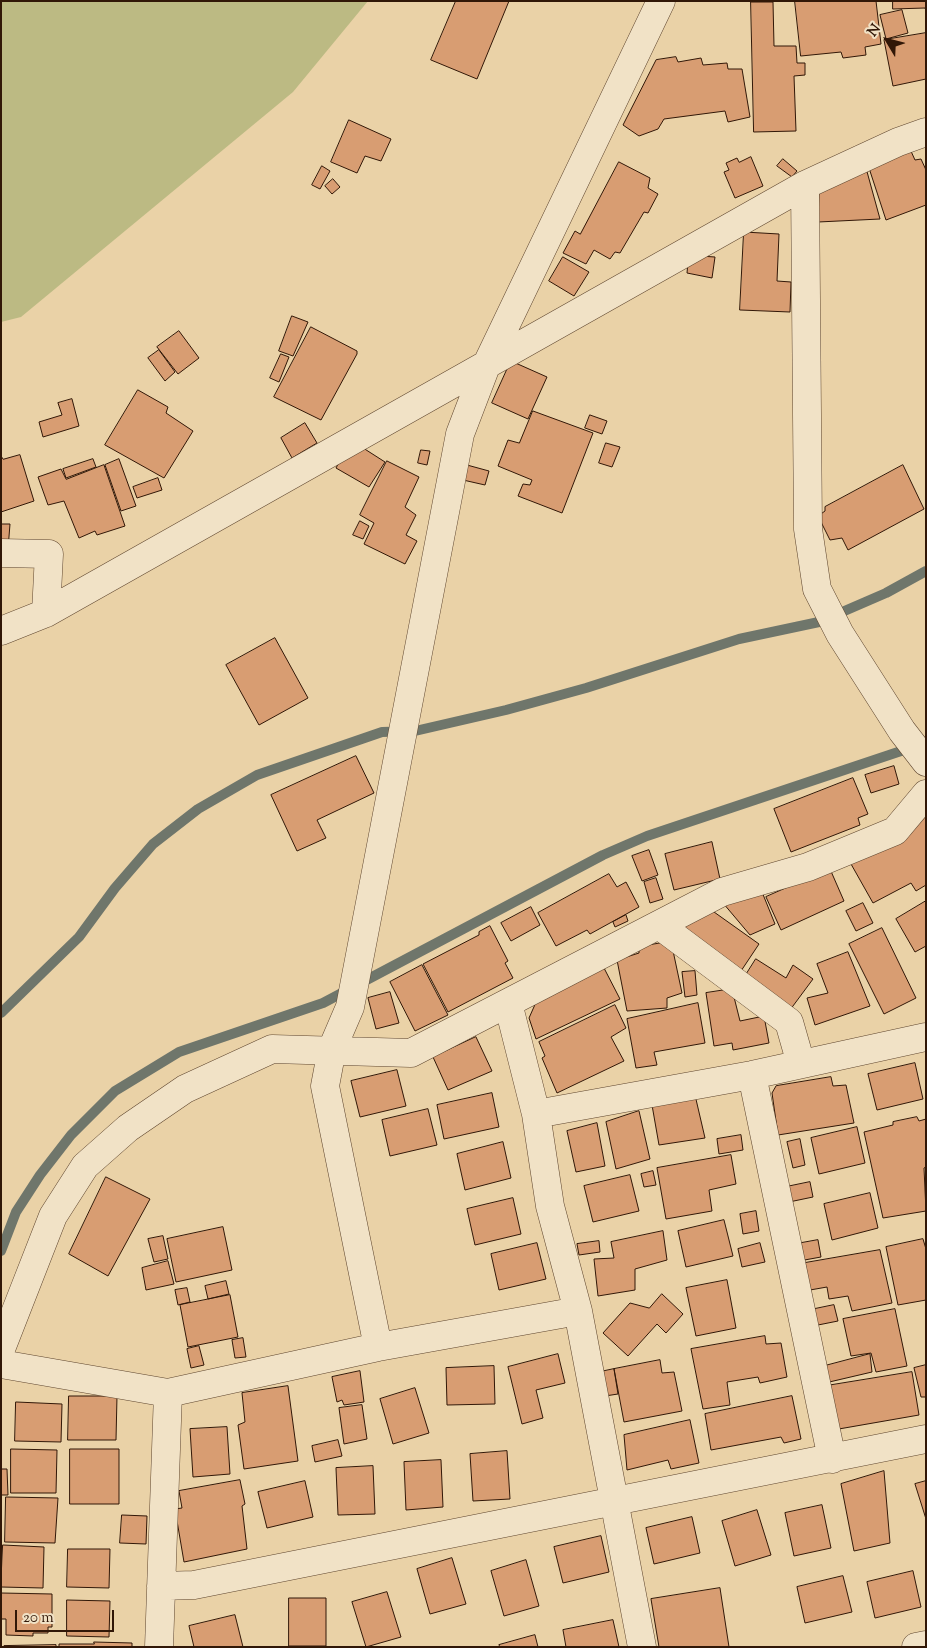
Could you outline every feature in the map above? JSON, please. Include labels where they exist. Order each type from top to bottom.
[{"type":"street","points":[[378,1347],[325,1086],[332,1050],[350,1007],[355,970],[460,434],[486,366],[661,1]]},
{"type":"street","points":[[1,630],[46,613],[805,185],[898,142],[926,132]]},
{"type":"street","points":[[805,185],[808,529],[818,588],[840,634],[902,730],[926,762]]},
{"type":"street","points":[[1,553],[48,554],[46,613]]},
{"type":"street","points":[[1,1349],[53,1216],[85,1166],[128,1128],[185,1089],[272,1049],[411,1053],[722,892],[808,867],[895,831],[926,794]]},
{"type":"street","points":[[659,925],[789,1022],[801,1064]]},
{"type":"street","points":[[508,1004],[536,1114],[550,1206],[578,1311],[613,1503],[642,1647]]},
{"type":"street","points":[[536,1114],[752,1074],[926,1037]]},
{"type":"street","points":[[752,1074],[832,1459]]},
{"type":"street","points":[[1,1364],[168,1393],[378,1347],[578,1311]]},
{"type":"street","points":[[159,1647],[168,1393]]},
{"type":"street","points":[[161,1586],[194,1585],[613,1503],[926,1439]]},
{"type":"street","points":[[916,1647],[926,1645]]},
{"type":"shaded area","points":[[1,1],[368,1],[293,92],[21,317],[1,322]]},
{"type":"building","points":[[456,1],[509,1],[477,79],[431,60]]},
{"type":"building","points":[[795,1],[876,1],[881,44],[865,47],[866,55],[843,58],[841,52],[801,56]]},
{"type":"building","points":[[893,1],[926,1],[926,11],[925,8],[893,9]]},
{"type":"building","points":[[751,2],[773,2],[774,46],[796,46],[797,63],[805,63],[805,75],[794,76],[796,131],[754,132]]},
{"type":"building","points":[[902,10],[908,33],[886,39],[880,15]]},
{"type":"building","points":[[926,33],[926,79],[893,86],[884,40]]},
{"type":"building","points":[[676,57],[678,62],[701,58],[703,65],[727,63],[728,69],[742,69],[750,117],[728,122],[725,111],[664,119],[658,129],[639,136],[623,125],[656,60]]},
{"type":"building","points":[[349,120],[391,139],[381,161],[365,156],[357,173],[331,162]]},
{"type":"building","points":[[910,149],[915,160],[921,159],[926,170],[926,205],[886,220],[869,168]]},
{"type":"building","points":[[751,157],[763,186],[735,198],[724,172],[729,170],[726,163],[737,158],[739,162]]},
{"type":"building","points":[[783,159],[797,171],[792,177],[777,166]]},
{"type":"building","points":[[619,162],[650,178],[648,188],[658,194],[648,213],[644,212],[620,253],[615,252],[610,259],[594,250],[586,264],[563,253],[575,231],[580,234]]},
{"type":"building","points":[[322,166],[330,171],[320,189],[312,185]]},
{"type":"building","points":[[866,168],[880,219],[818,222],[819,191]]},
{"type":"building","points":[[333,179],[340,187],[332,194],[325,186]]},
{"type":"building","points":[[744,232],[779,234],[777,281],[791,282],[790,312],[740,310]]},
{"type":"building","points":[[700,256],[715,257],[712,278],[687,273],[688,262]]},
{"type":"building","points":[[563,257],[589,272],[574,296],[549,281]]},
{"type":"building","points":[[292,316],[308,322],[293,356],[279,351]]},
{"type":"building","points":[[311,327],[357,351],[321,420],[274,397]]},
{"type":"building","points":[[179,331],[199,358],[178,374],[157,347]]},
{"type":"building","points":[[159,350],[175,372],[165,381],[148,358]]},
{"type":"building","points":[[281,354],[289,357],[279,382],[270,378]]},
{"type":"building","points":[[511,361],[547,377],[528,419],[492,403]]},
{"type":"building","points":[[138,390],[168,407],[166,413],[193,431],[164,478],[105,445]]},
{"type":"building","points":[[72,399],[79,426],[43,437],[39,422],[62,415],[58,403]]},
{"type":"building","points":[[533,411],[593,433],[562,513],[518,496],[523,484],[530,485],[532,480],[498,466],[508,440],[519,443]]},
{"type":"building","points":[[590,415],[607,421],[602,434],[585,428]]},
{"type":"building","points":[[305,423],[317,443],[292,458],[281,438]]},
{"type":"building","points":[[606,443],[620,447],[612,467],[599,463]]},
{"type":"building","points":[[360,446],[385,462],[369,487],[336,468],[345,451]]},
{"type":"building","points":[[421,450],[430,451],[427,465],[418,463]]},
{"type":"building","points":[[20,455],[34,501],[1,512],[1,456],[3,459]]},
{"type":"building","points":[[93,459],[96,467],[66,478],[63,469]]},
{"type":"building","points":[[119,459],[136,506],[121,511],[105,465]]},
{"type":"building","points":[[387,461],[419,477],[405,507],[416,515],[406,535],[417,541],[405,564],[364,544],[374,523],[360,515]]},
{"type":"building","points":[[104,465],[125,526],[97,535],[95,531],[79,538],[64,501],[48,505],[38,477],[61,469],[66,479]]},
{"type":"building","points":[[467,465],[489,471],[485,485],[463,480]]},
{"type":"building","points":[[903,465],[924,509],[848,550],[842,538],[830,540],[818,516],[825,511],[825,507]]},
{"type":"building","points":[[158,478],[162,490],[137,498],[133,487]]},
{"type":"building","points":[[360,521],[369,526],[363,539],[353,535]]},
{"type":"building","points":[[1,524],[10,524],[8,549],[1,548]]},
{"type":"building","points":[[275,638],[308,698],[259,725],[226,665]]},
{"type":"building","points":[[356,756],[374,793],[317,820],[326,838],[297,851],[271,795]]},
{"type":"building","points":[[894,766],[899,784],[871,793],[865,775]]},
{"type":"building","points":[[853,778],[868,814],[858,818],[860,825],[791,852],[774,809]]},
{"type":"building","points":[[926,813],[926,885],[916,891],[911,883],[873,903],[851,864]]},
{"type":"building","points":[[712,842],[720,879],[674,890],[665,854]]},
{"type":"building","points":[[649,850],[658,875],[642,881],[632,856]]},
{"type":"building","points":[[830,869],[844,901],[781,930],[766,897]]},
{"type":"building","points":[[609,874],[617,887],[626,882],[639,907],[590,934],[587,930],[556,946],[538,913]]},
{"type":"building","points":[[656,878],[663,899],[650,903],[644,882]]},
{"type":"building","points":[[760,887],[775,924],[750,935],[723,903]]},
{"type":"building","points":[[926,901],[926,946],[915,952],[896,919]]},
{"type":"building","points":[[863,903],[873,923],[856,931],[846,911]]},
{"type":"building","points":[[531,907],[540,925],[511,941],[501,923]]},
{"type":"building","points":[[707,907],[759,944],[739,974],[681,931],[696,910]]},
{"type":"building","points":[[626,915],[628,921],[615,927],[613,922]]},
{"type":"building","points":[[490,926],[508,961],[505,963],[513,978],[448,1012],[423,964],[479,935],[479,932]]},
{"type":"building","points":[[882,928],[916,998],[884,1014],[849,944]]},
{"type":"building","points":[[667,942],[672,946],[682,993],[667,998],[667,1008],[627,1011],[617,960],[639,953],[639,947]]},
{"type":"building","points":[[848,952],[870,1006],[815,1025],[807,998],[828,993],[817,964]]},
{"type":"building","points":[[756,959],[786,978],[793,965],[813,979],[790,1010],[744,978]]},
{"type":"building","points":[[422,965],[448,1015],[415,1031],[390,982]]},
{"type":"building","points":[[604,968],[620,999],[536,1039],[529,1018],[537,1000]]},
{"type":"building","points":[[695,971],[697,995],[685,997],[682,972]]},
{"type":"building","points":[[732,989],[740,1021],[764,1016],[769,1043],[733,1050],[732,1043],[714,1046],[706,993]]},
{"type":"building","points":[[390,992],[399,1023],[376,1029],[368,998]]},
{"type":"building","points":[[698,1003],[705,1043],[654,1052],[657,1065],[636,1068],[627,1019]]},
{"type":"building","points":[[615,1005],[626,1028],[611,1037],[624,1061],[557,1093],[542,1058],[545,1056],[539,1042]]},
{"type":"building","points":[[476,1037],[492,1071],[448,1090],[433,1057]]},
{"type":"building","points":[[915,1063],[923,1099],[877,1110],[868,1074]]},
{"type":"building","points":[[397,1070],[406,1106],[360,1117],[351,1081]]},
{"type":"building","points":[[831,1077],[833,1086],[846,1085],[854,1123],[778,1135],[772,1093],[776,1086]]},
{"type":"building","points":[[492,1093],[499,1127],[444,1139],[437,1105]]},
{"type":"building","points":[[695,1095],[705,1138],[659,1145],[652,1105]]},
{"type":"building","points":[[428,1109],[437,1145],[390,1156],[382,1120]]},
{"type":"building","points":[[639,1111],[650,1159],[616,1169],[606,1122]]},
{"type":"building","points":[[917,1117],[919,1121],[926,1119],[926,1167],[924,1168],[926,1211],[883,1218],[864,1132],[893,1125],[893,1122]]},
{"type":"building","points":[[597,1123],[605,1166],[576,1172],[567,1131]]},
{"type":"building","points":[[857,1127],[865,1163],[819,1174],[811,1138]]},
{"type":"building","points":[[741,1135],[743,1150],[719,1154],[717,1139]]},
{"type":"building","points":[[800,1139],[805,1165],[793,1168],[787,1142]]},
{"type":"building","points":[[503,1142],[511,1178],[465,1190],[457,1154]]},
{"type":"building","points":[[731,1155],[736,1184],[709,1190],[712,1211],[666,1219],[657,1168]]},
{"type":"building","points":[[653,1171],[656,1185],[644,1187],[641,1174]]},
{"type":"building","points":[[630,1175],[639,1211],[593,1222],[584,1186]]},
{"type":"building","points":[[106,1177],[150,1199],[108,1276],[69,1254]]},
{"type":"building","points":[[810,1182],[813,1197],[789,1202],[786,1187]]},
{"type":"building","points":[[870,1193],[878,1228],[832,1240],[824,1204]]},
{"type":"building","points":[[513,1198],[521,1234],[475,1245],[467,1209]]},
{"type":"building","points":[[756,1211],[759,1231],[743,1234],[740,1214]]},
{"type":"building","points":[[724,1220],[733,1256],[686,1267],[678,1231]]},
{"type":"building","points":[[223,1227],[232,1270],[176,1282],[167,1239]]},
{"type":"building","points":[[663,1231],[667,1260],[635,1269],[635,1290],[598,1296],[594,1259],[614,1258],[611,1242]]},
{"type":"building","points":[[163,1236],[168,1259],[154,1262],[148,1239]]},
{"type":"building","points":[[923,1239],[926,1249],[926,1300],[898,1305],[886,1247]]},
{"type":"building","points":[[818,1240],[821,1257],[799,1261],[796,1244]]},
{"type":"building","points":[[599,1241],[600,1252],[579,1255],[577,1244]]},
{"type":"building","points":[[537,1243],[546,1279],[499,1290],[491,1254]]},
{"type":"building","points":[[760,1243],[765,1262],[742,1267],[738,1249]]},
{"type":"building","points":[[880,1250],[892,1303],[852,1311],[848,1296],[829,1299],[827,1287],[810,1290],[805,1263]]},
{"type":"building","points":[[168,1261],[174,1284],[146,1290],[142,1268]]},
{"type":"building","points":[[727,1280],[736,1328],[696,1336],[686,1288]]},
{"type":"building","points":[[226,1281],[229,1294],[208,1299],[205,1286]]},
{"type":"building","points":[[187,1288],[190,1302],[178,1305],[175,1290]]},
{"type":"building","points":[[662,1294],[683,1314],[666,1333],[657,1324],[628,1356],[603,1333],[630,1303],[649,1308]]},
{"type":"building","points":[[230,1295],[238,1337],[188,1347],[180,1305]]},
{"type":"building","points":[[834,1305],[838,1321],[813,1326],[810,1310]]},
{"type":"building","points":[[895,1309],[907,1366],[876,1372],[871,1353],[851,1356],[843,1319]]},
{"type":"building","points":[[765,1336],[766,1344],[781,1343],[787,1377],[760,1383],[758,1377],[727,1382],[730,1405],[703,1409],[691,1349]]},
{"type":"building","points":[[243,1338],[246,1357],[235,1358],[232,1340]]},
{"type":"building","points":[[199,1346],[204,1365],[191,1368],[187,1349]]},
{"type":"building","points":[[558,1354],[565,1383],[536,1390],[543,1418],[522,1424],[508,1367]]},
{"type":"building","points":[[870,1354],[872,1372],[825,1383],[821,1367]]},
{"type":"building","points":[[660,1360],[662,1373],[674,1372],[682,1411],[624,1422],[614,1369]]},
{"type":"building","points":[[926,1365],[926,1397],[921,1397],[914,1368]]},
{"type":"building","points":[[494,1366],[495,1404],[447,1405],[446,1368]]},
{"type":"building","points":[[614,1369],[618,1394],[605,1396],[600,1372]]},
{"type":"building","points":[[360,1371],[364,1402],[344,1405],[342,1400],[337,1402],[332,1377]]},
{"type":"building","points":[[912,1372],[919,1415],[833,1430],[826,1386]]},
{"type":"building","points":[[288,1386],[298,1461],[244,1469],[238,1425],[245,1422],[242,1393]]},
{"type":"building","points":[[415,1388],[429,1433],[393,1444],[380,1399]]},
{"type":"building","points":[[69,1396],[117,1396],[116,1440],[68,1440]]},
{"type":"building","points":[[792,1396],[801,1439],[784,1443],[781,1437],[711,1450],[705,1414]]},
{"type":"building","points":[[16,1402],[62,1404],[61,1442],[15,1441]]},
{"type":"building","points":[[362,1405],[367,1439],[344,1444],[339,1408]]},
{"type":"building","points":[[690,1420],[699,1463],[671,1469],[668,1460],[627,1470],[624,1435]]},
{"type":"building","points":[[227,1427],[230,1474],[193,1477],[190,1429]]},
{"type":"building","points":[[338,1440],[342,1456],[315,1462],[312,1446]]},
{"type":"building","points":[[11,1449],[57,1450],[56,1493],[11,1493]]},
{"type":"building","points":[[70,1449],[119,1449],[119,1504],[70,1504]]},
{"type":"building","points":[[507,1451],[510,1499],[473,1501],[470,1454]]},
{"type":"building","points":[[441,1460],[443,1507],[406,1510],[404,1462]]},
{"type":"building","points":[[373,1466],[375,1514],[338,1515],[336,1468]]},
{"type":"building","points":[[1,1469],[7,1469],[8,1495],[1,1495]]},
{"type":"building","points":[[884,1471],[890,1543],[854,1551],[841,1484]]},
{"type":"building","points":[[240,1480],[245,1504],[242,1506],[247,1549],[184,1562],[175,1509],[182,1508],[179,1491]]},
{"type":"building","points":[[305,1481],[313,1517],[267,1528],[258,1492]]},
{"type":"building","points":[[926,1481],[926,1519],[915,1484]]},
{"type":"building","points":[[6,1497],[58,1498],[55,1543],[5,1542]]},
{"type":"building","points":[[822,1505],[831,1548],[794,1556],[785,1513]]},
{"type":"building","points":[[757,1510],[771,1555],[735,1566],[722,1521]]},
{"type":"building","points":[[122,1515],[147,1516],[146,1544],[120,1543]]},
{"type":"building","points":[[692,1517],[700,1553],[654,1564],[646,1528]]},
{"type":"building","points":[[601,1536],[609,1572],[563,1583],[554,1547]]},
{"type":"building","points":[[3,1545],[44,1547],[43,1588],[1,1587]]},
{"type":"building","points":[[68,1549],[110,1549],[109,1588],[67,1587]]},
{"type":"building","points":[[452,1558],[466,1604],[430,1614],[417,1569]]},
{"type":"building","points":[[526,1560],[539,1606],[504,1616],[491,1571]]},
{"type":"building","points":[[913,1571],[921,1607],[875,1618],[867,1582]]},
{"type":"building","points":[[843,1576],[852,1612],[805,1623],[797,1587]]},
{"type":"building","points":[[720,1588],[729,1647],[659,1647],[651,1599]]},
{"type":"building","points":[[387,1592],[401,1637],[366,1647],[352,1602]]},
{"type":"building","points":[[1,1593],[52,1594],[52,1627],[48,1627],[48,1633],[33,1633],[33,1636],[6,1635],[6,1619],[1,1619]]},
{"type":"building","points":[[289,1598],[326,1598],[326,1646],[289,1646]]},
{"type":"building","points":[[67,1600],[110,1601],[109,1637],[67,1636]]},
{"type":"building","points":[[235,1615],[243,1647],[194,1647],[189,1626]]},
{"type":"building","points":[[613,1620],[619,1647],[566,1647],[563,1630]]},
{"type":"building","points":[[535,1635],[538,1647],[500,1647],[499,1645]]},
{"type":"building","points":[[94,1642],[132,1643],[132,1647],[59,1647],[59,1644],[94,1644]]},
{"type":"building","points":[[56,1645],[56,1647],[4,1647],[4,1646]]},
{"type":"waterway","points":[[1,1013],[79,937],[115,888],[153,844],[198,809],[257,775],[382,732],[415,731],[506,710],[586,688],[739,639],[819,622],[886,593],[926,571]]},
{"type":"waterway","points":[[1,1251],[16,1212],[40,1175],[71,1135],[115,1091],[179,1052],[323,1003],[603,855],[647,836],[913,747]]}]
